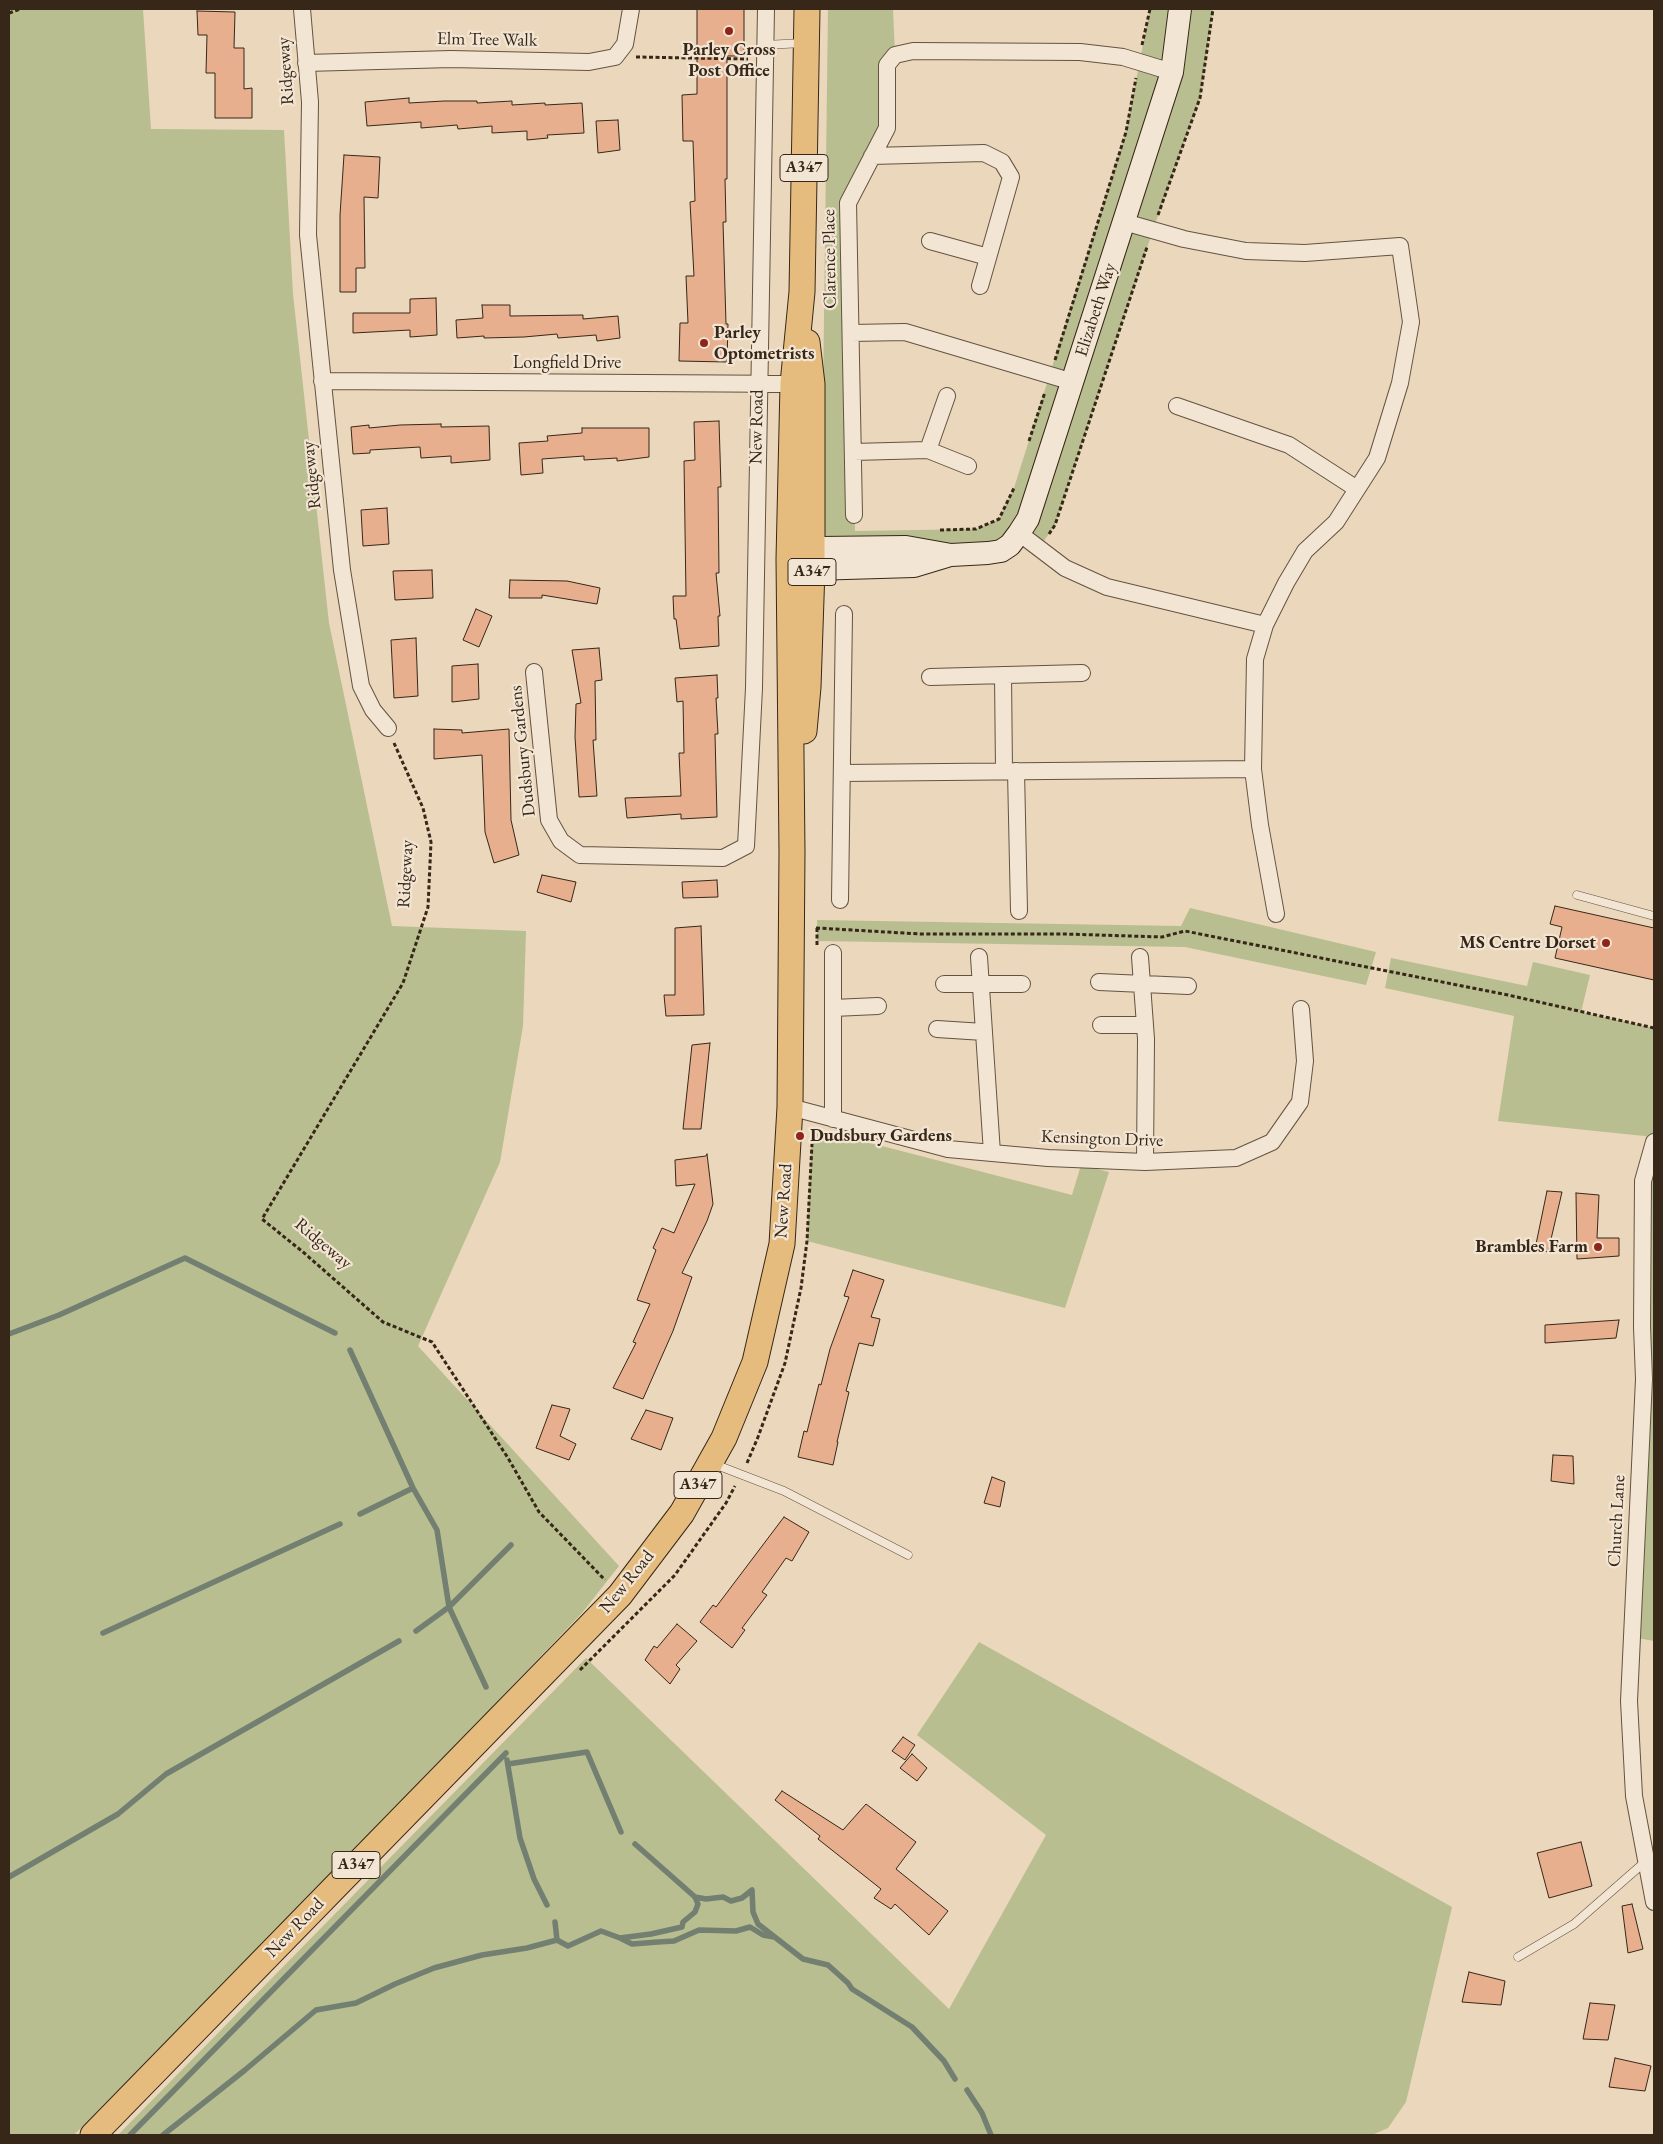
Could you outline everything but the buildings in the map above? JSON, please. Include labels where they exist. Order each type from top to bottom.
[{"type":"main road","name":"New Road","points":[[802,9],[806,43]]},
{"type":"main road","name":"New Road","points":[[792,852],[808,687],[812,559],[802,384],[807,9]]},
{"type":"main road","name":"New Road","points":[[93,2135],[620,1595],[682,1513],[724,1438],[755,1362],[782,1244],[801,1110],[792,852],[789,559],[802,384]]},
{"type":"street","name":"Ridgeway","points":[[302,9],[310,102],[308,236],[342,570],[361,686],[373,710],[388,728]]},
{"type":"street","points":[[615,57],[625,44],[631,9]]},
{"type":"street","name":"New Road","points":[[746,846],[754,688],[766,9]]},
{"type":"street","name":"Elizabeth Way","points":[[789,559],[812,559],[906,547],[951,555],[1000,551],[1010,545],[1019,533],[1028,519],[1172,72],[1180,9]]},
{"type":"street","name":"Clarence Place","points":[[854,515],[848,203],[887,128],[887,66],[895,55],[913,51],[1080,52],[1123,57],[1172,72]]},
{"type":"street","name":"Elm Tree Walk","points":[[306,63],[451,59],[590,62],[615,57]]},
{"type":"street","points":[[872,156],[984,153],[1002,162],[1011,177],[980,286]]},
{"type":"street","points":[[1124,222],[1184,239],[1246,251],[1305,253],[1400,246],[1411,322],[1400,383],[1377,458],[1336,522],[1305,551],[1265,625],[1255,659],[1253,769],[1260,825],[1276,914]]},
{"type":"street","points":[[930,240],[988,256]]},
{"type":"street","points":[[851,333],[905,332],[1073,382]]},
{"type":"street","name":"Longfield Drive","points":[[322,381],[802,384]]},
{"type":"street","points":[[928,450],[947,396]]},
{"type":"street","points":[[1178,406],[1289,445],[1357,489]]},
{"type":"street","points":[[853,452],[928,450],[968,466]]},
{"type":"street","points":[[1019,533],[1065,568],[1106,587],[1265,625]]},
{"type":"street","points":[[840,900],[844,614]]},
{"type":"street","name":"Dudsbury Gardens","points":[[534,672],[549,820],[561,841],[580,855],[723,858],[746,846]]},
{"type":"street","points":[[930,678],[1082,673]]},
{"type":"street","points":[[1003,675],[1019,911]]},
{"type":"street","points":[[842,773],[1253,769]]},
{"type":"street","points":[[833,953],[833,1119]]},
{"type":"street","points":[[1140,956],[1145,1025],[1145,1162]]},
{"type":"street","points":[[979,958],[992,1153]]},
{"type":"street","points":[[1099,982],[1188,986]]},
{"type":"street","points":[[944,984],[1022,984]]},
{"type":"street","points":[[833,1008],[878,1006]]},
{"type":"street","name":"Kensington Drive","points":[[801,1110],[948,1149],[1048,1158],[1145,1162],[1236,1158],[1272,1142],[1300,1102],[1305,1061],[1301,1009]]},
{"type":"street","points":[[1102,1025],[1145,1025]]},
{"type":"street","points":[[938,1029],[984,1032]]},
{"type":"street","name":"Church Lane","points":[[1654,1142],[1643,1181],[1642,1327],[1649,1379],[1629,1701],[1634,1796],[1654,1902]]},
{"type":"lane","points":[[765,50],[806,43]]},
{"type":"lane","points":[[1577,895],[1654,916]]},
{"type":"lane","points":[[710,1463],[784,1491],[908,1555]]},
{"type":"lane","points":[[1518,1957],[1574,1924],[1646,1861]]},
{"type":"path","points":[[9,13],[21,9]]},
{"type":"path","points":[[1026,451],[1126,132],[1150,9]]},
{"type":"path","points":[[615,57],[744,60],[752,59],[765,50]]},
{"type":"path","points":[[936,530],[976,530],[999,519],[1017,479]]},
{"type":"path","name":"Ridgeway","points":[[388,728],[423,808],[431,842],[428,907],[403,984],[262,1219],[303,1252],[382,1322],[432,1342],[508,1458],[539,1512],[620,1595]]},
{"type":"path","points":[[816,950],[817,928],[920,934],[1065,934],[1162,937],[1185,931],[1508,995],[1654,1028]]},
{"type":"path","points":[[573,1676],[594,1658],[675,1575],[726,1503],[758,1437],[785,1363],[801,1288],[808,1240],[801,1110]]},
{"type":"green space","points":[[9,9],[143,9],[151,129],[284,130],[293,294],[329,623],[392,926],[526,931],[523,1026],[500,1162],[418,1346],[619,1566],[582,1613],[314,1893],[74,2135],[9,2135]]},
{"type":"green space","points":[[828,9],[893,9],[895,55],[887,128],[848,203],[855,531],[976,529],[999,519],[1014,488],[1126,132],[1150,9],[1213,9],[1200,98],[1153,230],[1055,525],[1039,548],[1019,533],[1010,545],[821,548]]},
{"type":"green space","points":[[1190,908],[1376,952],[1366,985],[1185,947],[817,941],[817,920],[1181,926]]},
{"type":"green space","points":[[1391,958],[1527,986],[1533,962],[1590,975],[1581,1012],[1654,1028],[1654,1137],[1498,1121],[1514,1016],[1385,988]]},
{"type":"green space","points":[[812,1128],[1072,1195],[1081,1165],[1109,1172],[1065,1308],[807,1241]]},
{"type":"green space","points":[[1654,1142],[1654,1641],[1632,1637],[1642,1234]]},
{"type":"green space","points":[[979,1642],[1452,1907],[1406,2102],[1388,2128],[1372,2135],[118,2135],[586,1658],[949,2009],[1046,1835],[917,1735]]},
{"type":"waterway","points":[[9,1334],[59,1315],[185,1258],[335,1333]]},
{"type":"waterway","points":[[350,1350],[413,1488],[437,1530],[449,1607],[486,1687]]},
{"type":"waterway","points":[[360,1514],[413,1488]]},
{"type":"waterway","points":[[103,1633],[340,1524]]},
{"type":"waterway","points":[[416,1631],[449,1607],[511,1545]]},
{"type":"waterway","points":[[9,1877],[118,1814],[166,1774],[399,1641]]},
{"type":"waterway","points":[[508,1764],[587,1752],[621,1832]]},
{"type":"waterway","points":[[130,2135],[506,1753]]},
{"type":"waterway","points":[[507,1760],[520,1838],[534,1879],[547,1905]]},
{"type":"waterway","points":[[557,1940],[568,1946],[601,1931],[620,1938],[651,1934],[682,1927],[683,1922],[695,1912],[698,1904],[695,1897],[635,1844]]},
{"type":"waterway","points":[[695,1897],[706,1899],[723,1897],[731,1901],[742,1898],[752,1890],[753,1912],[758,1924],[803,1959],[828,1965],[852,1989],[912,2027],[944,2061],[955,2079]]},
{"type":"waterway","points":[[163,2135],[245,2070],[316,2010],[356,2003],[434,1968],[482,1955],[527,1948],[557,1940],[555,1922]]},
{"type":"waterway","points":[[620,1938],[632,1944],[674,1941],[699,1930],[736,1931],[750,1927],[763,1935],[774,1937]]},
{"type":"waterway","points":[[967,2090],[982,2113],[991,2135]]},
{"type":"place","name":"Parley Cross Post Office","points":[[729,31]]},
{"type":"place","name":"Parley Optometrists","points":[[704,343]]},
{"type":"place","name":"MS Centre Dorset","points":[[1606,943]]},
{"type":"place","name":"Dudsbury Gardens","points":[[800,1136]]},
{"type":"place","name":"Brambles Farm","points":[[1598,1247]]}]
